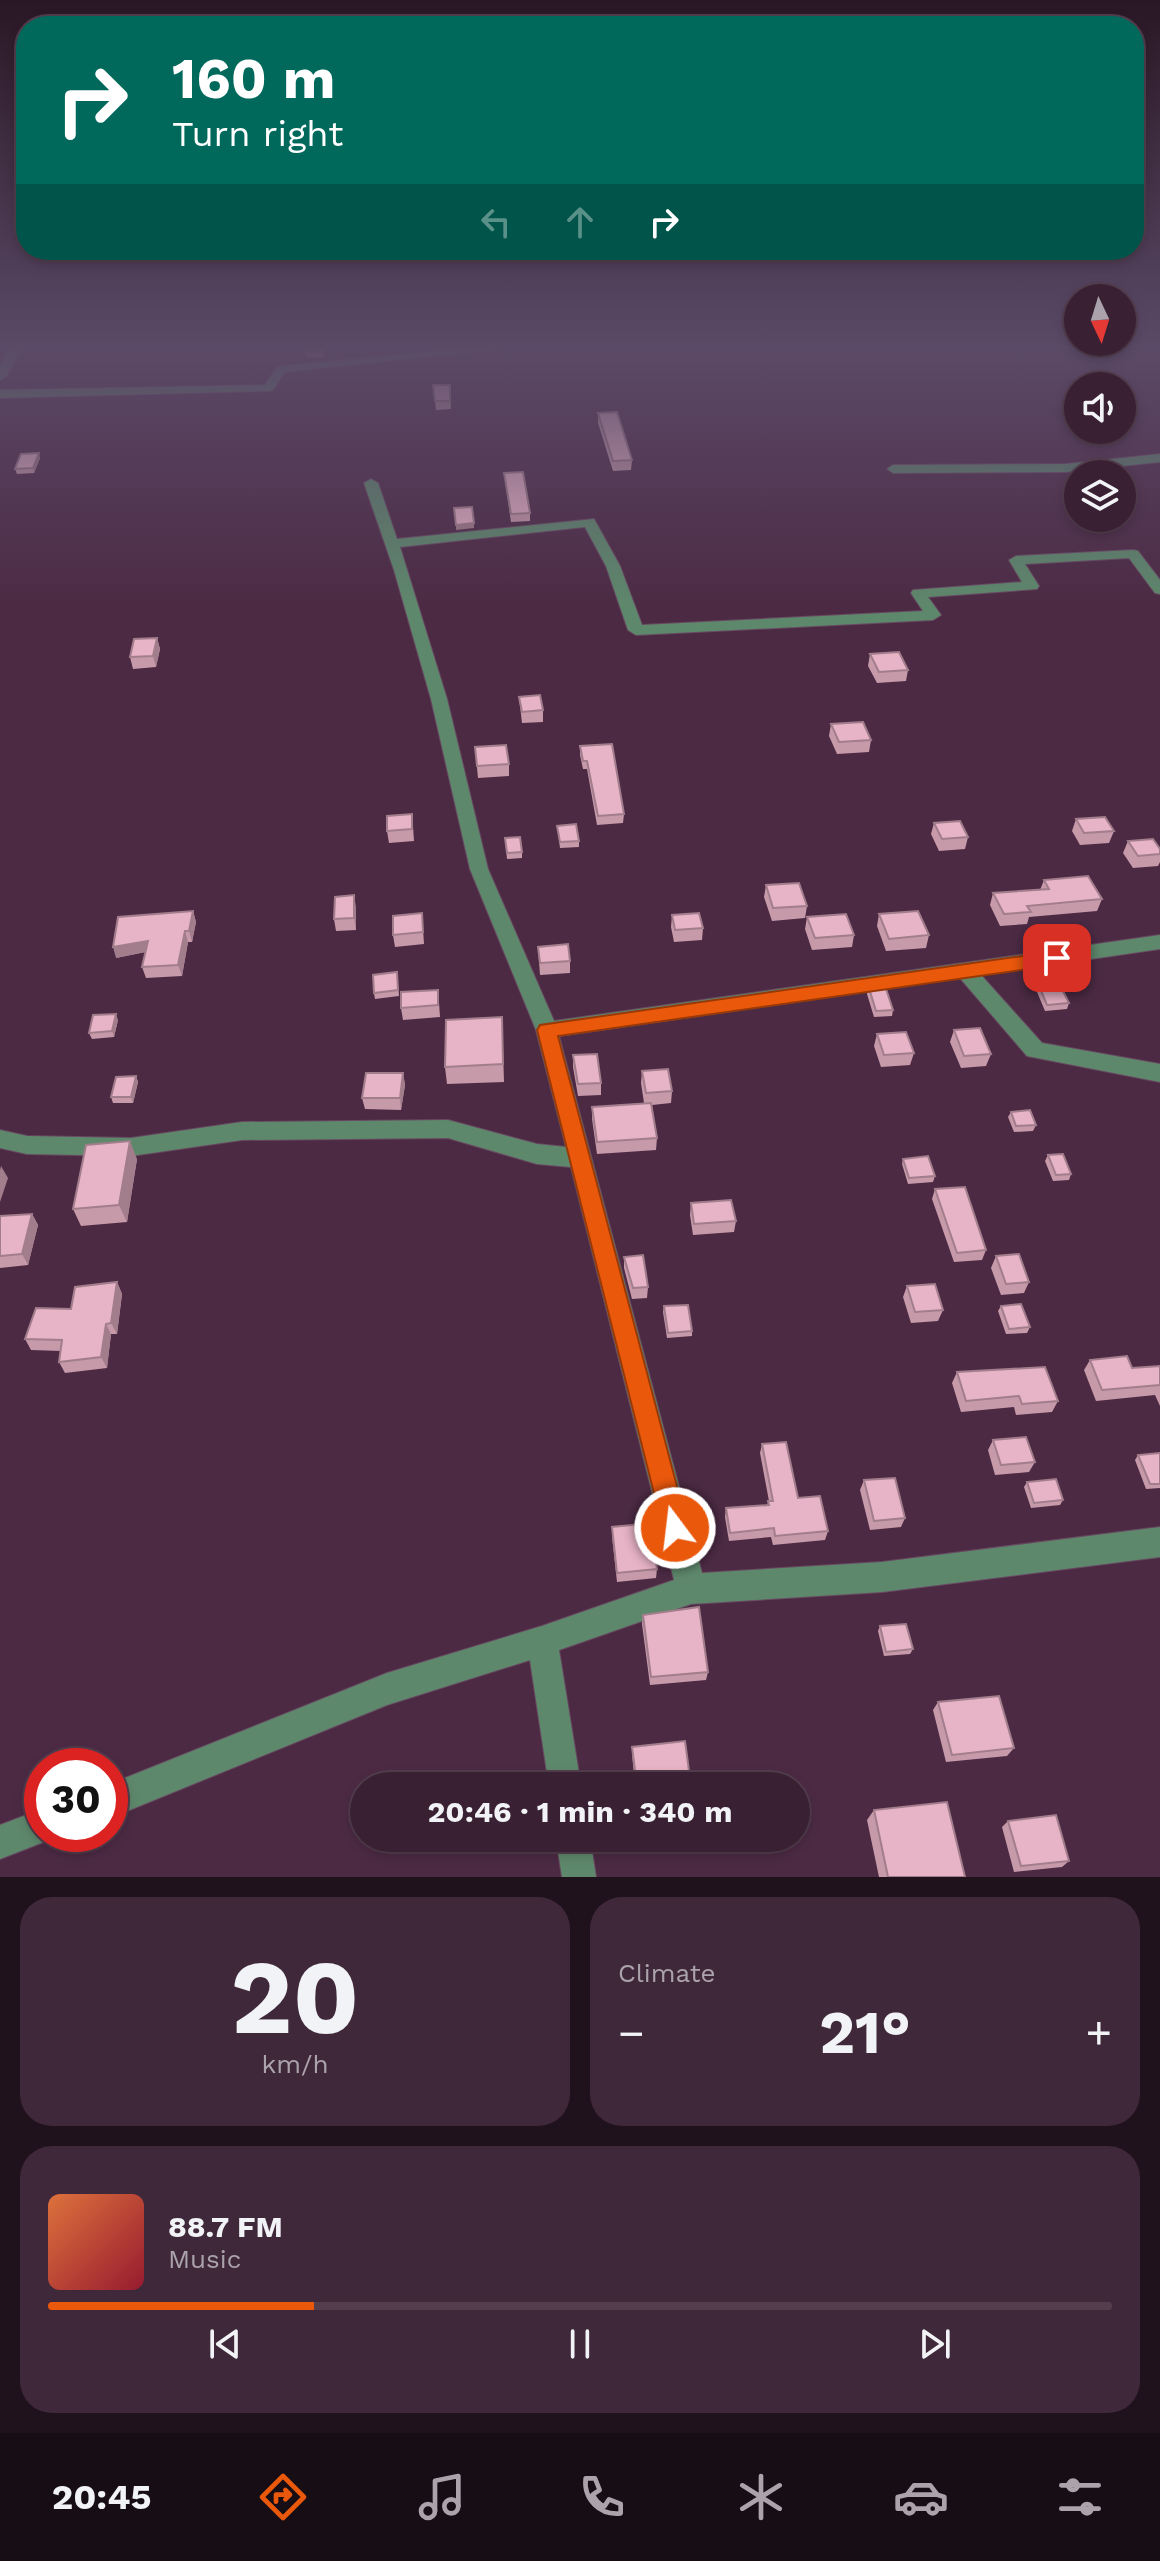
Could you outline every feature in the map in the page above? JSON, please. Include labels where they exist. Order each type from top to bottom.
[{"type":"street","points":[[893,469],[1066,468],[1160,458]]},
{"type":"street","points":[[371,483],[439,699],[479,869],[547,1030],[691,1589]]},
{"type":"street","points":[[392,544],[589,522],[613,566],[636,630],[933,615],[918,593],[1032,586],[1016,560],[1133,554],[1160,590]]},
{"type":"street","points":[[547,1030],[1160,942]]},
{"type":"street","points":[[966,972],[1035,1050],[1160,1073]]},
{"type":"street","points":[[0,1139],[27,1145],[131,1147],[242,1131],[448,1129],[537,1154],[579,1158]]},
{"type":"street","points":[[128,1794],[387,1689],[542,1641],[691,1589],[882,1577],[1160,1542]]},
{"type":"street","points":[[542,1641],[563,1772]]},
{"type":"street","points":[[0,1842],[24,1833]]},
{"type":"street","points":[[575,1852],[579,1877]]},
{"type":"building","points":[[604,433],[623,433],[632,460],[613,461]]},
{"type":"building","points":[[39,453],[33,468],[15,469],[21,454]]},
{"type":"building","points":[[523,472],[530,513],[511,514],[504,473]]},
{"type":"building","points":[[472,507],[474,523],[456,525],[454,508]]},
{"type":"building","points":[[157,638],[153,656],[130,657],[134,639]]},
{"type":"building","points":[[899,652],[908,670],[879,672],[870,654]]},
{"type":"building","points":[[540,695],[543,710],[522,712],[519,697]]},
{"type":"building","points":[[863,722],[871,740],[839,742],[831,724]]},
{"type":"building","points":[[612,744],[624,814],[598,816],[587,761],[583,761],[580,746]]},
{"type":"building","points":[[506,745],[509,764],[477,766],[475,747]]},
{"type":"building","points":[[412,814],[412,829],[387,831],[387,816]]},
{"type":"building","points":[[1105,817],[1114,831],[1084,833],[1076,819]]},
{"type":"building","points":[[960,821],[968,837],[942,839],[934,823]]},
{"type":"building","points":[[576,824],[579,841],[560,842],[557,826]]},
{"type":"building","points":[[520,837],[522,852],[507,853],[505,838]]},
{"type":"building","points":[[1153,839],[1160,854],[1138,856],[1128,841]]},
{"type":"building","points":[[1088,876],[1102,899],[1027,906],[1031,912],[1004,914],[993,893],[1049,889],[1044,880]]},
{"type":"building","points":[[799,883],[807,906],[773,908],[766,885]]},
{"type":"building","points":[[354,895],[354,918],[334,919],[335,897]]},
{"type":"building","points":[[193,911],[178,965],[142,967],[148,941],[113,947],[118,917]]},
{"type":"building","points":[[918,911],[929,935],[889,939],[879,914]]},
{"type":"building","points":[[422,913],[423,932],[393,935],[393,916]]},
{"type":"building","points":[[699,913],[703,928],[675,930],[672,915]]},
{"type":"building","points":[[846,914],[854,935],[815,938],[807,917]]},
{"type":"building","points":[[568,944],[570,961],[540,963],[538,947]]},
{"type":"building","points":[[397,972],[398,990],[374,993],[373,975]]},
{"type":"building","points":[[1060,985],[1069,1003],[1047,1005],[1039,986]]},
{"type":"building","points":[[885,986],[893,1010],[876,1011],[869,988]]},
{"type":"building","points":[[438,990],[438,1005],[401,1008],[401,992]]},
{"type":"building","points":[[116,1014],[112,1031],[89,1033],[93,1015]]},
{"type":"building","points":[[502,1017],[503,1064],[445,1067],[446,1020]]},
{"type":"building","points":[[980,1028],[991,1054],[964,1056],[954,1030]]},
{"type":"building","points":[[906,1032],[914,1053],[884,1055],[877,1034]]},
{"type":"building","points":[[597,1054],[601,1083],[578,1084],[573,1055]]},
{"type":"building","points":[[668,1069],[672,1091],[646,1093],[642,1071]]},
{"type":"building","points":[[366,1073],[403,1073],[400,1098],[362,1098]]},
{"type":"building","points":[[136,1076],[131,1097],[111,1097],[116,1077]]},
{"type":"building","points":[[651,1103],[657,1138],[597,1142],[592,1107]]},
{"type":"building","points":[[1030,1110],[1036,1125],[1016,1126],[1011,1112]]},
{"type":"building","points":[[130,1141],[119,1205],[73,1209],[86,1145]]},
{"type":"building","points":[[1063,1154],[1071,1174],[1056,1175],[1048,1155]]},
{"type":"building","points":[[928,1156],[935,1176],[909,1178],[903,1159]]},
{"type":"building","points":[[965,1187],[986,1250],[957,1253],[935,1189]]},
{"type":"building","points":[[731,1200],[736,1221],[694,1224],[691,1203]]},
{"type":"building","points":[[32,1214],[22,1254],[0,1256],[0,1216]]},
{"type":"building","points":[[1019,1254],[1029,1282],[1006,1284],[996,1256]]},
{"type":"building","points":[[643,1255],[648,1287],[633,1288],[624,1257]]},
{"type":"building","points":[[117,1282],[111,1323],[106,1324],[101,1357],[59,1362],[62,1340],[25,1339],[36,1308],[71,1309],[75,1287]]},
{"type":"building","points":[[935,1284],[943,1310],[915,1312],[907,1286]]},
{"type":"building","points":[[1021,1304],[1030,1327],[1009,1329],[1001,1306]]},
{"type":"building","points":[[688,1305],[692,1331],[668,1333],[664,1306]]},
{"type":"building","points":[[1127,1356],[1132,1368],[1160,1366],[1160,1385],[1102,1390],[1090,1360]]},
{"type":"building","points":[[1045,1367],[1058,1401],[1022,1404],[1019,1396],[966,1401],[957,1372]]},
{"type":"building","points":[[1026,1437],[1035,1462],[1001,1465],[993,1440]]},
{"type":"building","points":[[786,1442],[798,1498],[820,1496],[828,1531],[775,1536],[774,1528],[730,1533],[726,1508],[769,1505],[768,1501],[773,1501],[762,1444]]},
{"type":"building","points":[[1160,1453],[1160,1484],[1150,1484],[1138,1455]]},
{"type":"building","points":[[895,1478],[905,1518],[874,1521],[864,1480]]},
{"type":"building","points":[[1056,1479],[1063,1500],[1034,1503],[1027,1482]]},
{"type":"building","points":[[651,1523],[657,1569],[617,1573],[612,1527]]},
{"type":"building","points":[[699,1607],[708,1672],[651,1677],[643,1615]]},
{"type":"building","points":[[906,1624],[913,1649],[886,1652],[880,1626]]},
{"type":"building","points":[[999,1696],[1014,1748],[952,1755],[938,1702]]},
{"type":"building","points":[[685,1741],[689,1772],[635,1772],[632,1747]]},
{"type":"building","points":[[947,1802],[965,1877],[888,1877],[874,1810]]},
{"type":"building","points":[[1056,1815],[1069,1861],[1021,1866],[1008,1821]]},
{"type":"route","points":[[675,1528],[547,1030],[1057,958]]}]
